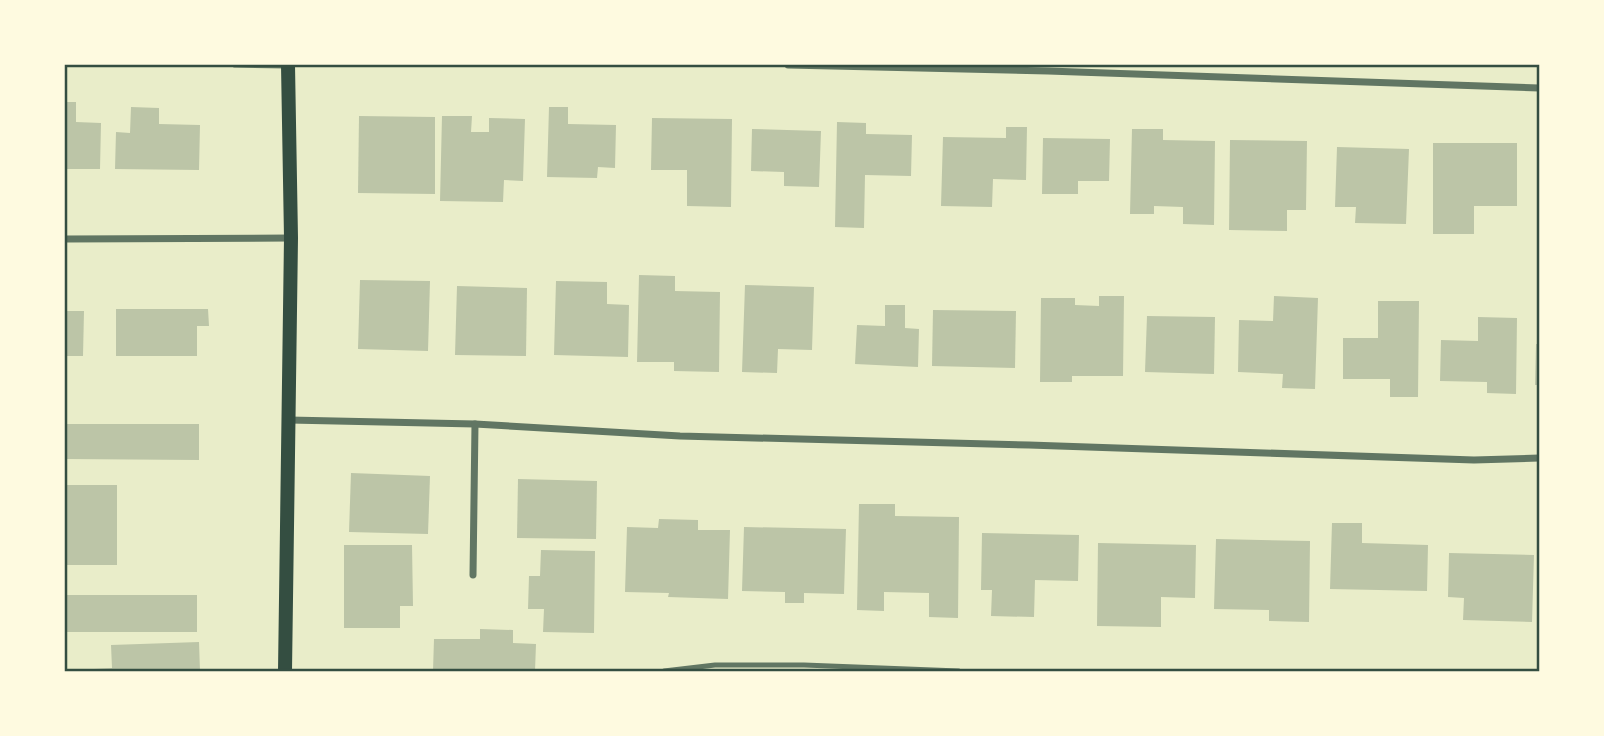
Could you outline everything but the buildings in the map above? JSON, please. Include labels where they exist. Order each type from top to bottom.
[{"type":"main road","points":[[285,671],[291,238],[288,65]]},
{"type":"street","points":[[788,65],[1061,71],[1539,88]]},
{"type":"street","points":[[65,239],[291,238]]},
{"type":"street","points":[[289,420],[475,424],[680,436],[1474,460],[1539,458]]},
{"type":"street","points":[[473,575],[475,424]]},
{"type":"lane","points":[[234,65],[288,65]]},
{"type":"lane","points":[[664,671],[715,665],[804,665],[959,671]]}]
